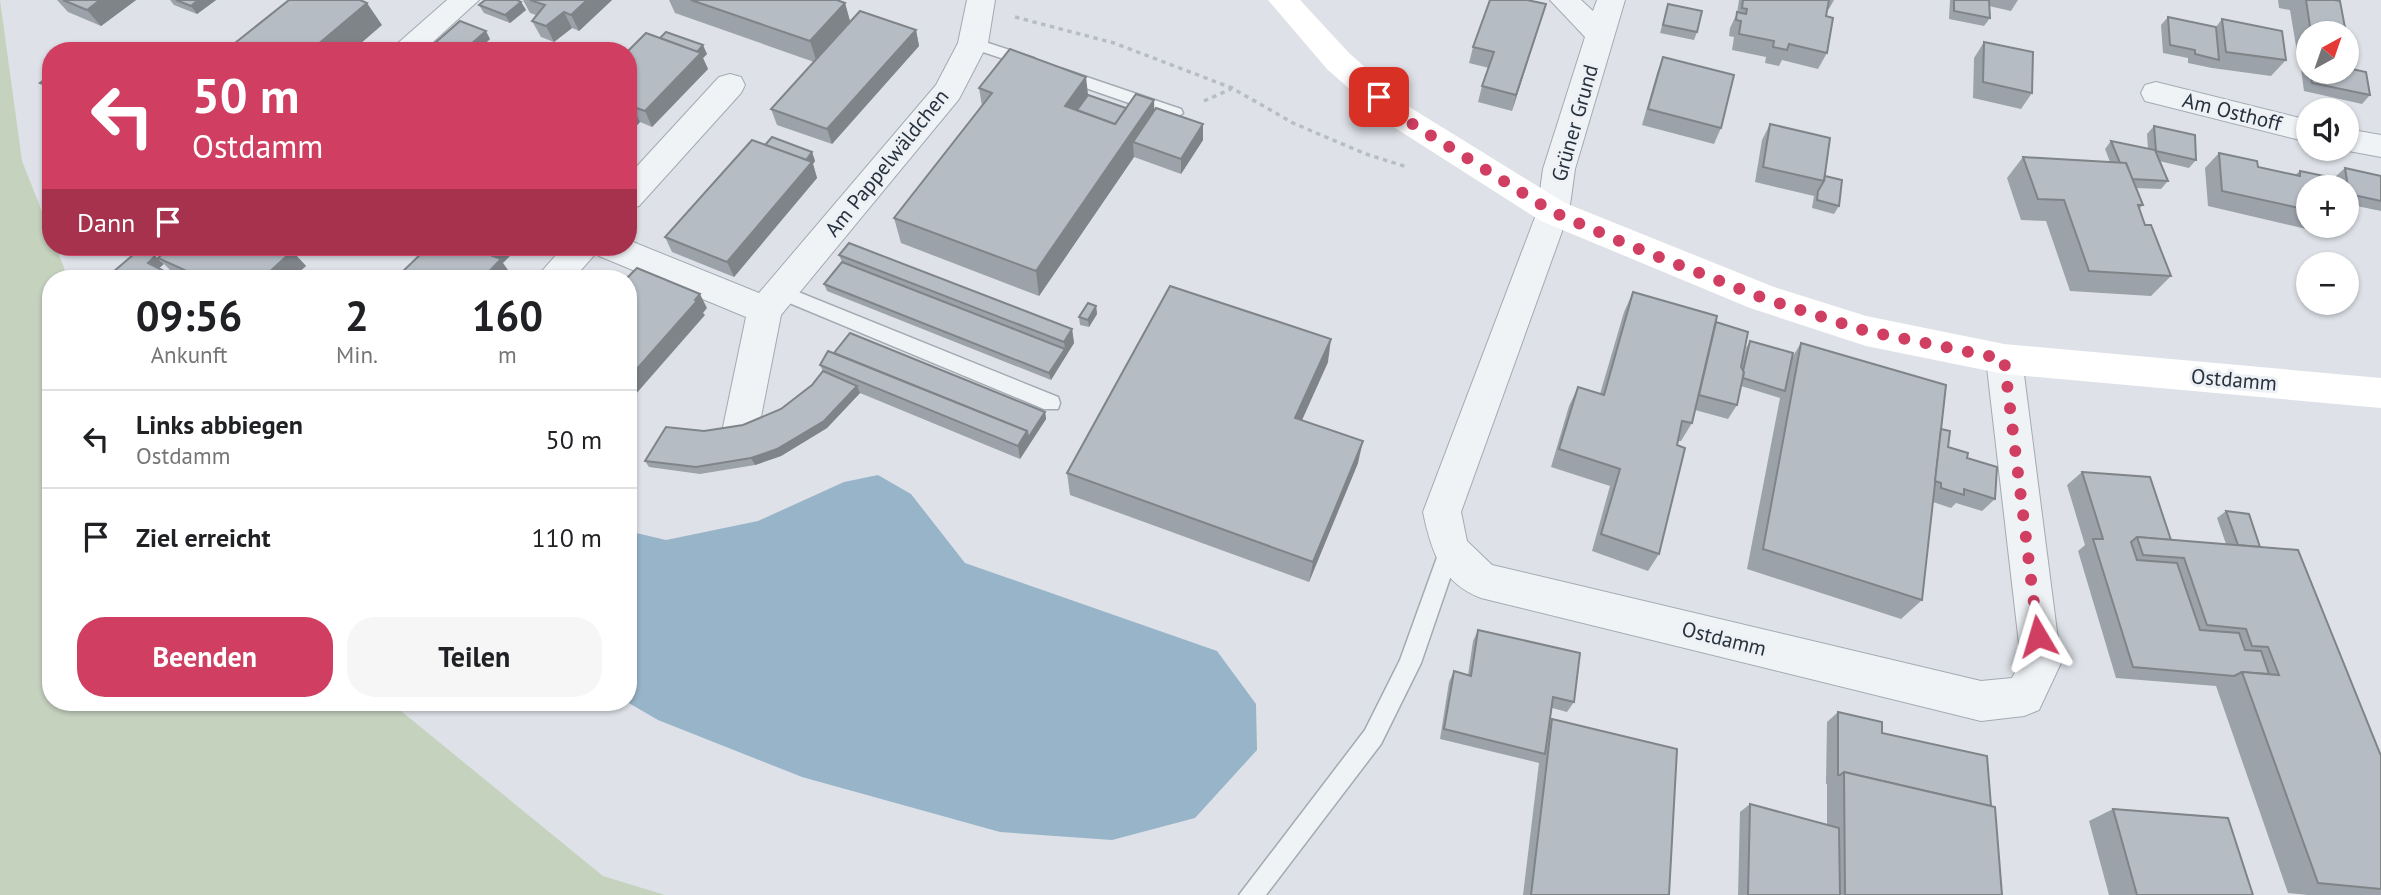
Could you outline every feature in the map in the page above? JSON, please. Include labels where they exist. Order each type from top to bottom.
[{"type":"street","points":[[415,42],[465,0]]},
{"type":"street","name":"Ostdamm","points":[[1283,0],[1338,61],[1400,116],[1553,212],[1763,298],[1866,331],[2004,359],[2381,393]]},
{"type":"street","name":"Grüner Grund","points":[[1564,0],[1600,35]]},
{"type":"street","name":"Grüner Grund","points":[[1553,212],[1559,169],[1611,0]]},
{"type":"street","name":"Am Pappelwäldchen","points":[[741,427],[773,301],[948,91],[978,18]]},
{"type":"street","points":[[637,187],[730,85]]},
{"type":"street","name":"Am Osthoff","points":[[2156,93],[2296,128]]},
{"type":"street","points":[[2359,141],[2381,146]]},
{"type":"street","points":[[1450,549],[1442,512],[1553,212]]},
{"type":"street","points":[[561,270],[574,256]]},
{"type":"street","points":[[637,256],[773,301]]},
{"type":"street","name":"Ostdamm","points":[[1450,549],[1480,580],[1981,701],[2024,696],[2041,663],[2004,359]]},
{"type":"lane","points":[[978,18],[1175,113]]},
{"type":"lane","points":[[773,301],[1051,404]]},
{"type":"lane","points":[[1251,895],[1373,737],[1410,663],[1450,549]]},
{"type":"path","points":[[978,18],[1028,19],[1114,43],[1232,89],[1293,123],[1366,155],[1415,170]]},
{"type":"green space","points":[[0,0],[22,161],[42,211],[42,256],[59,256],[65,270],[42,270],[42,711],[401,711],[603,876],[665,895],[0,895]]},
{"type":"water","points":[[878,475],[911,494],[965,563],[1217,651],[1256,704],[1257,750],[1195,818],[1112,840],[1000,832],[802,777],[658,720],[637,708],[637,533],[666,540],[758,521],[844,482]]},
{"type":"building","points":[[63,0],[100,0],[87,10]]},
{"type":"building","points":[[176,0],[198,0],[191,6]]},
{"type":"building","points":[[289,0],[360,0],[367,3],[321,42],[236,42]]},
{"type":"building","points":[[485,0],[521,2],[505,15],[479,5]]},
{"type":"building","points":[[530,0],[587,0],[571,15],[564,12],[546,26],[532,21],[545,5]]},
{"type":"building","points":[[691,0],[837,0],[845,3],[810,41]]},
{"type":"building","points":[[1490,0],[1527,0],[1546,4],[1516,95],[1482,86],[1494,52],[1473,47]]},
{"type":"building","points":[[1743,0],[1829,0],[1826,16],[1833,18],[1827,53],[1789,44],[1787,50],[1773,47],[1774,41],[1739,34],[1741,21],[1736,20],[1737,12],[1746,14],[1747,9],[1742,8]]},
{"type":"building","points":[[1954,0],[1989,0],[1990,18],[1954,11]]},
{"type":"building","points":[[2306,0],[2340,1],[2344,21],[2309,21]]},
{"type":"building","points":[[1668,4],[1702,11],[1697,32],[1663,25]]},
{"type":"building","points":[[860,11],[916,30],[827,129],[771,109]]},
{"type":"building","points":[[2168,17],[2216,27],[2219,60],[2195,54],[2195,50],[2170,45]]},
{"type":"building","points":[[2222,19],[2282,31],[2286,60],[2226,52]]},
{"type":"building","points":[[460,21],[486,31],[473,42],[436,42]]},
{"type":"building","points":[[666,32],[703,45],[697,52],[660,38]]},
{"type":"building","points":[[646,33],[701,53],[645,111],[637,108],[637,42]]},
{"type":"building","points":[[1984,42],[2033,52],[2032,93],[1983,82]]},
{"type":"building","points":[[1010,49],[1086,77],[1065,106],[1115,124],[1136,94],[1154,100],[1036,271],[894,218],[992,93],[979,88]]},
{"type":"building","points":[[1663,57],[1734,75],[1721,128],[1648,109]]},
{"type":"building","points":[[2359,71],[2366,72],[2370,95],[2317,84],[2359,84]]},
{"type":"building","points":[[1088,95],[1126,108],[1115,124],[1077,110]]},
{"type":"building","points":[[1156,108],[1203,124],[1181,159],[1133,142]]},
{"type":"building","points":[[1770,124],[1830,138],[1824,181],[1763,167]]},
{"type":"building","points":[[2154,126],[2195,135],[2196,160],[2156,151]]},
{"type":"building","points":[[772,137],[812,152],[806,160],[765,145]]},
{"type":"building","points":[[752,140],[812,162],[727,262],[665,237]]},
{"type":"building","points":[[2111,141],[2155,150],[2168,181],[2132,179],[2126,163],[2120,163]]},
{"type":"building","points":[[2219,153],[2257,161],[2258,167],[2296,175],[2296,207],[2222,191]]},
{"type":"building","points":[[2023,157],[2126,163],[2143,205],[2138,205],[2145,225],[2151,225],[2171,276],[2089,271],[2064,200],[2038,199]]},
{"type":"building","points":[[2345,168],[2381,176],[2381,201],[2359,196],[2359,175],[2346,175]]},
{"type":"building","points":[[2300,171],[2320,175],[2300,175]]},
{"type":"building","points":[[1825,176],[1842,180],[1839,206],[1817,200]]},
{"type":"building","points":[[849,243],[1072,329],[1064,342],[839,255]]},
{"type":"building","points":[[132,256],[155,256],[148,263],[162,270],[115,270]]},
{"type":"building","points":[[287,256],[272,270],[184,270],[158,258]]},
{"type":"building","points":[[419,256],[494,256],[501,259],[491,270],[404,270]]},
{"type":"building","points":[[842,262],[1065,349],[1049,373],[824,284]]},
{"type":"building","points":[[637,268],[700,294],[695,300],[697,301],[637,369],[637,270]]},
{"type":"building","points":[[1170,286],[1331,339],[1295,418],[1363,441],[1313,562],[1067,473]]},
{"type":"building","points":[[1633,292],[1717,316],[1692,423],[1682,421],[1677,445],[1685,448],[1659,554],[1601,534],[1620,469],[1559,449],[1578,387],[1604,395]]},
{"type":"building","points":[[1088,303],[1096,306],[1088,320],[1079,317]]},
{"type":"building","points":[[1716,322],[1748,332],[1737,405],[1699,395]]},
{"type":"building","points":[[850,333],[1045,412],[1028,438],[1027,431],[834,353]]},
{"type":"building","points":[[1750,341],[1793,353],[1785,391],[1743,378]]},
{"type":"building","points":[[1801,343],[1946,385],[1922,600],[1763,549]]},
{"type":"building","points":[[828,351],[1027,431],[1018,446],[820,365]]},
{"type":"building","points":[[823,371],[857,386],[824,421],[777,449],[751,458],[696,467],[645,461],[666,427],[704,431],[743,425],[781,409],[812,385]]},
{"type":"building","points":[[1941,429],[1950,431],[1948,447],[1968,453],[1967,458],[1997,467],[1995,499],[1964,489],[1964,495],[1941,488],[1941,483],[1935,481]]},
{"type":"building","points":[[2082,472],[2150,477],[2171,540],[2137,537],[2131,542],[2137,560],[2177,563],[2200,630],[2239,633],[2245,650],[2261,651],[2269,674],[2242,672],[2234,676],[2133,667],[2093,539],[2103,539]]},
{"type":"building","points":[[2226,511],[2249,514],[2260,547],[2238,545]]},
{"type":"building","points":[[2137,537],[2298,550],[2381,756],[2381,889],[2318,883],[2242,672],[2279,675],[2268,647],[2252,646],[2246,629],[2207,625],[2184,558],[2143,555]]},
{"type":"building","points":[[1478,630],[1580,653],[1574,702],[1553,697],[1545,754],[1444,729],[1454,671],[1471,676]]},
{"type":"building","points":[[1838,712],[1882,722],[1882,733],[1987,756],[1991,806],[1844,772],[1838,775]]},
{"type":"building","points":[[1552,719],[1677,749],[1669,895],[1531,895]]},
{"type":"building","points":[[1844,772],[1995,807],[2002,895],[1845,895]]},
{"type":"building","points":[[1750,804],[1839,828],[1840,895],[1748,895]]},
{"type":"building","points":[[2113,809],[2228,818],[2253,895],[2137,895]]},
{"type":"route","points":[[1379,97],[1400,116],[1553,212],[1606,236],[1763,298],[1866,331],[2004,359],[2038,636]]}]
